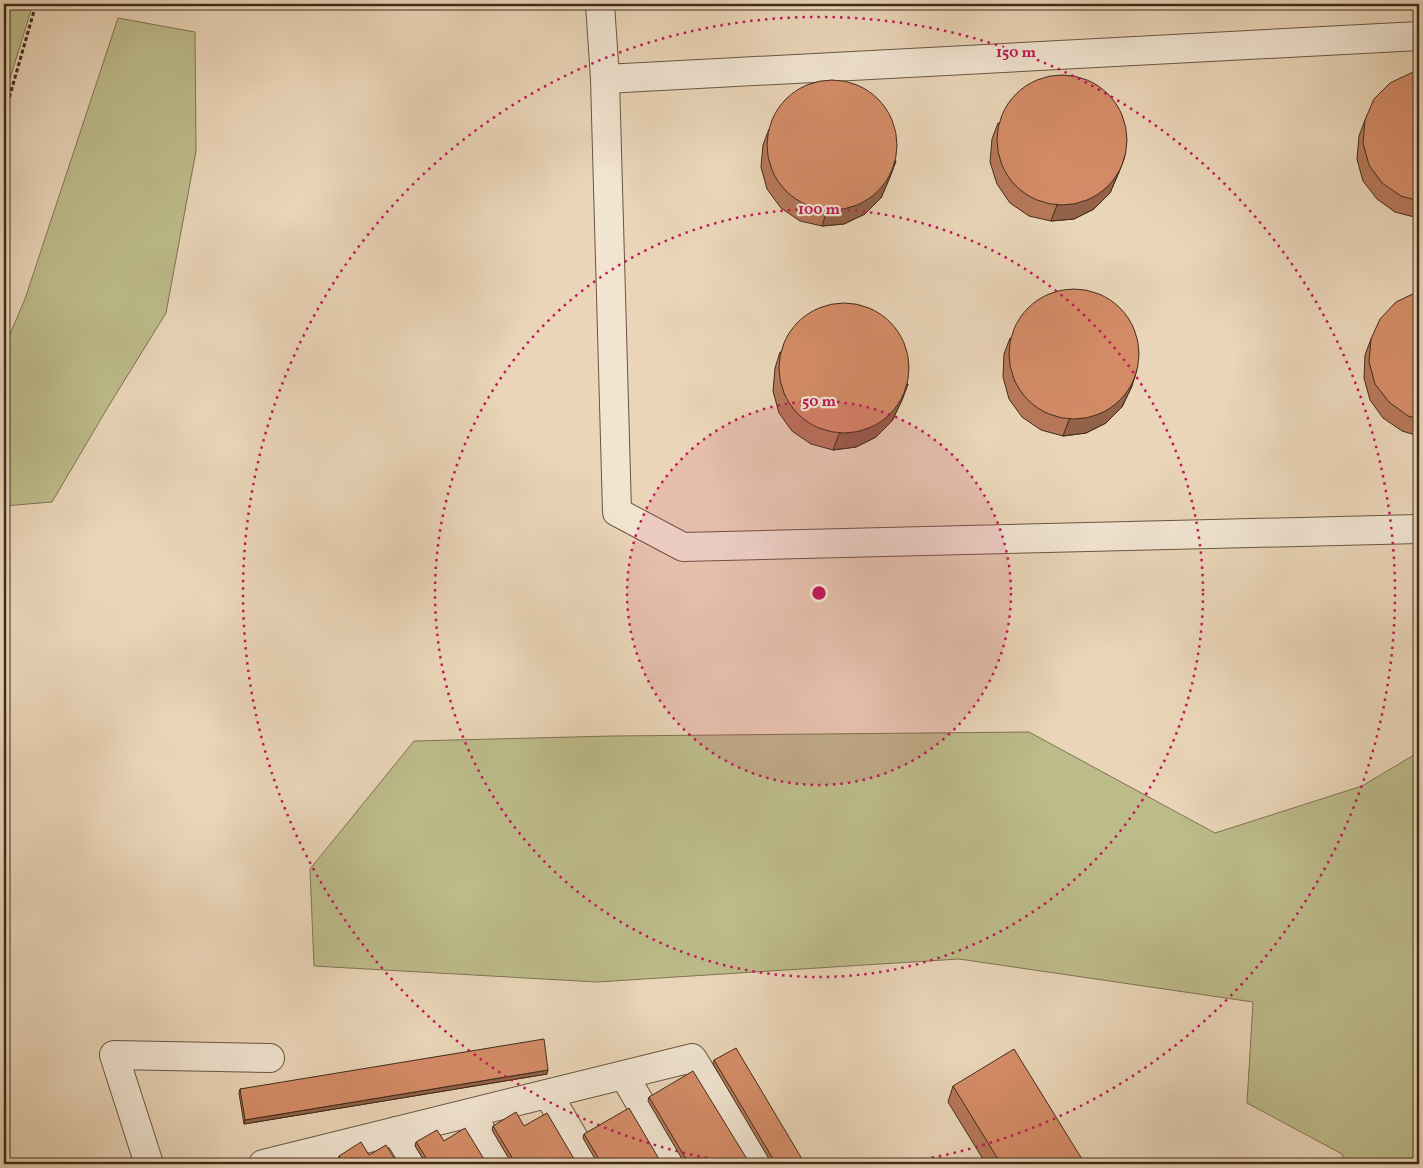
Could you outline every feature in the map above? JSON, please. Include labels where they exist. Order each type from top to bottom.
[{"type":"lane","points":[[600,4],[605,79],[618,512],[683,548],[1419,529]]},
{"type":"lane","points":[[605,79],[1419,36]]},
{"type":"lane","points":[[149,1164],[114,1055],[270,1058]]},
{"type":"lane","points":[[263,1164],[320,1158],[396,1131],[692,1058],[758,1164]]},
{"type":"lane","points":[[624,1075],[675,1164]]},
{"type":"lane","points":[[548,1094],[589,1164]]},
{"type":"lane","points":[[470,1113],[500,1164]]},
{"type":"lane","points":[[396,1131],[416,1164]]},
{"type":"path","points":[[4,116],[36,4]]},
{"type":"shaded area","points":[[4,4],[33,4],[4,98]]},
{"type":"shaded area","points":[[118,18],[195,32],[196,151],[166,313],[52,502],[4,506],[4,348],[25,299]]},
{"type":"shaded area","points":[[1029,732],[1215,833],[1362,786],[1419,752],[1419,1164],[1345,1164],[1342,1154],[1247,1103],[1253,1002],[959,959],[597,982],[314,966],[310,869],[414,741],[612,736]]},
{"type":"building","points":[[1419,72],[1419,201],[1401,196],[1382,183],[1369,165],[1363,143],[1365,120],[1374,99],[1390,83],[1411,73]]},
{"type":"building","points":[[1062,75],[1075,76],[1087,80],[1108,94],[1122,115],[1126,127],[1126,153],[1122,165],[1108,186],[1087,200],[1075,204],[1062,205],[1049,204],[1037,200],[1016,186],[1002,165],[998,153],[997,140],[998,127],[1002,115],[1016,94],[1037,80],[1049,76]]},
{"type":"building","points":[[832,80],[845,81],[857,85],[878,99],[892,120],[896,132],[896,158],[892,170],[878,191],[857,205],[845,209],[832,210],[819,209],[807,205],[786,191],[772,170],[768,158],[767,145],[768,132],[772,120],[786,99],[807,85],[819,81]]},
{"type":"building","points":[[1074,289],[1087,290],[1099,294],[1120,308],[1134,329],[1138,341],[1138,367],[1134,379],[1120,400],[1099,414],[1087,418],[1074,419],[1061,418],[1049,414],[1028,400],[1014,379],[1010,367],[1009,354],[1010,341],[1014,329],[1028,308],[1049,294],[1061,290]]},
{"type":"building","points":[[1419,292],[1419,419],[1408,416],[1389,402],[1375,384],[1369,362],[1371,339],[1380,319],[1396,302]]},
{"type":"building","points":[[844,303],[857,304],[869,308],[890,322],[904,343],[908,355],[908,381],[904,393],[890,414],[869,428],[857,432],[844,433],[831,432],[819,428],[798,414],[784,393],[780,381],[779,368],[780,355],[784,343],[798,322],[819,308],[831,304]]},
{"type":"building","points":[[544,1039],[548,1070],[245,1120],[240,1089]]},
{"type":"building","points":[[736,1048],[805,1164],[776,1164],[714,1060]]},
{"type":"building","points":[[1014,1049],[1085,1164],[1001,1164],[953,1086]]},
{"type":"building","points":[[693,1071],[750,1164],[689,1164],[649,1097]]},
{"type":"building","points":[[629,1108],[662,1164],[602,1164],[584,1134]]},
{"type":"building","points":[[516,1112],[524,1126],[547,1113],[577,1164],[516,1164],[493,1126]]},
{"type":"building","points":[[465,1128],[487,1164],[430,1164],[416,1142],[437,1130],[444,1141]]},
{"type":"building","points":[[361,1142],[369,1155],[386,1145],[398,1164],[344,1164],[339,1156]]},
{"type":"building","points":[[307,1160],[310,1164],[299,1164]]}]
